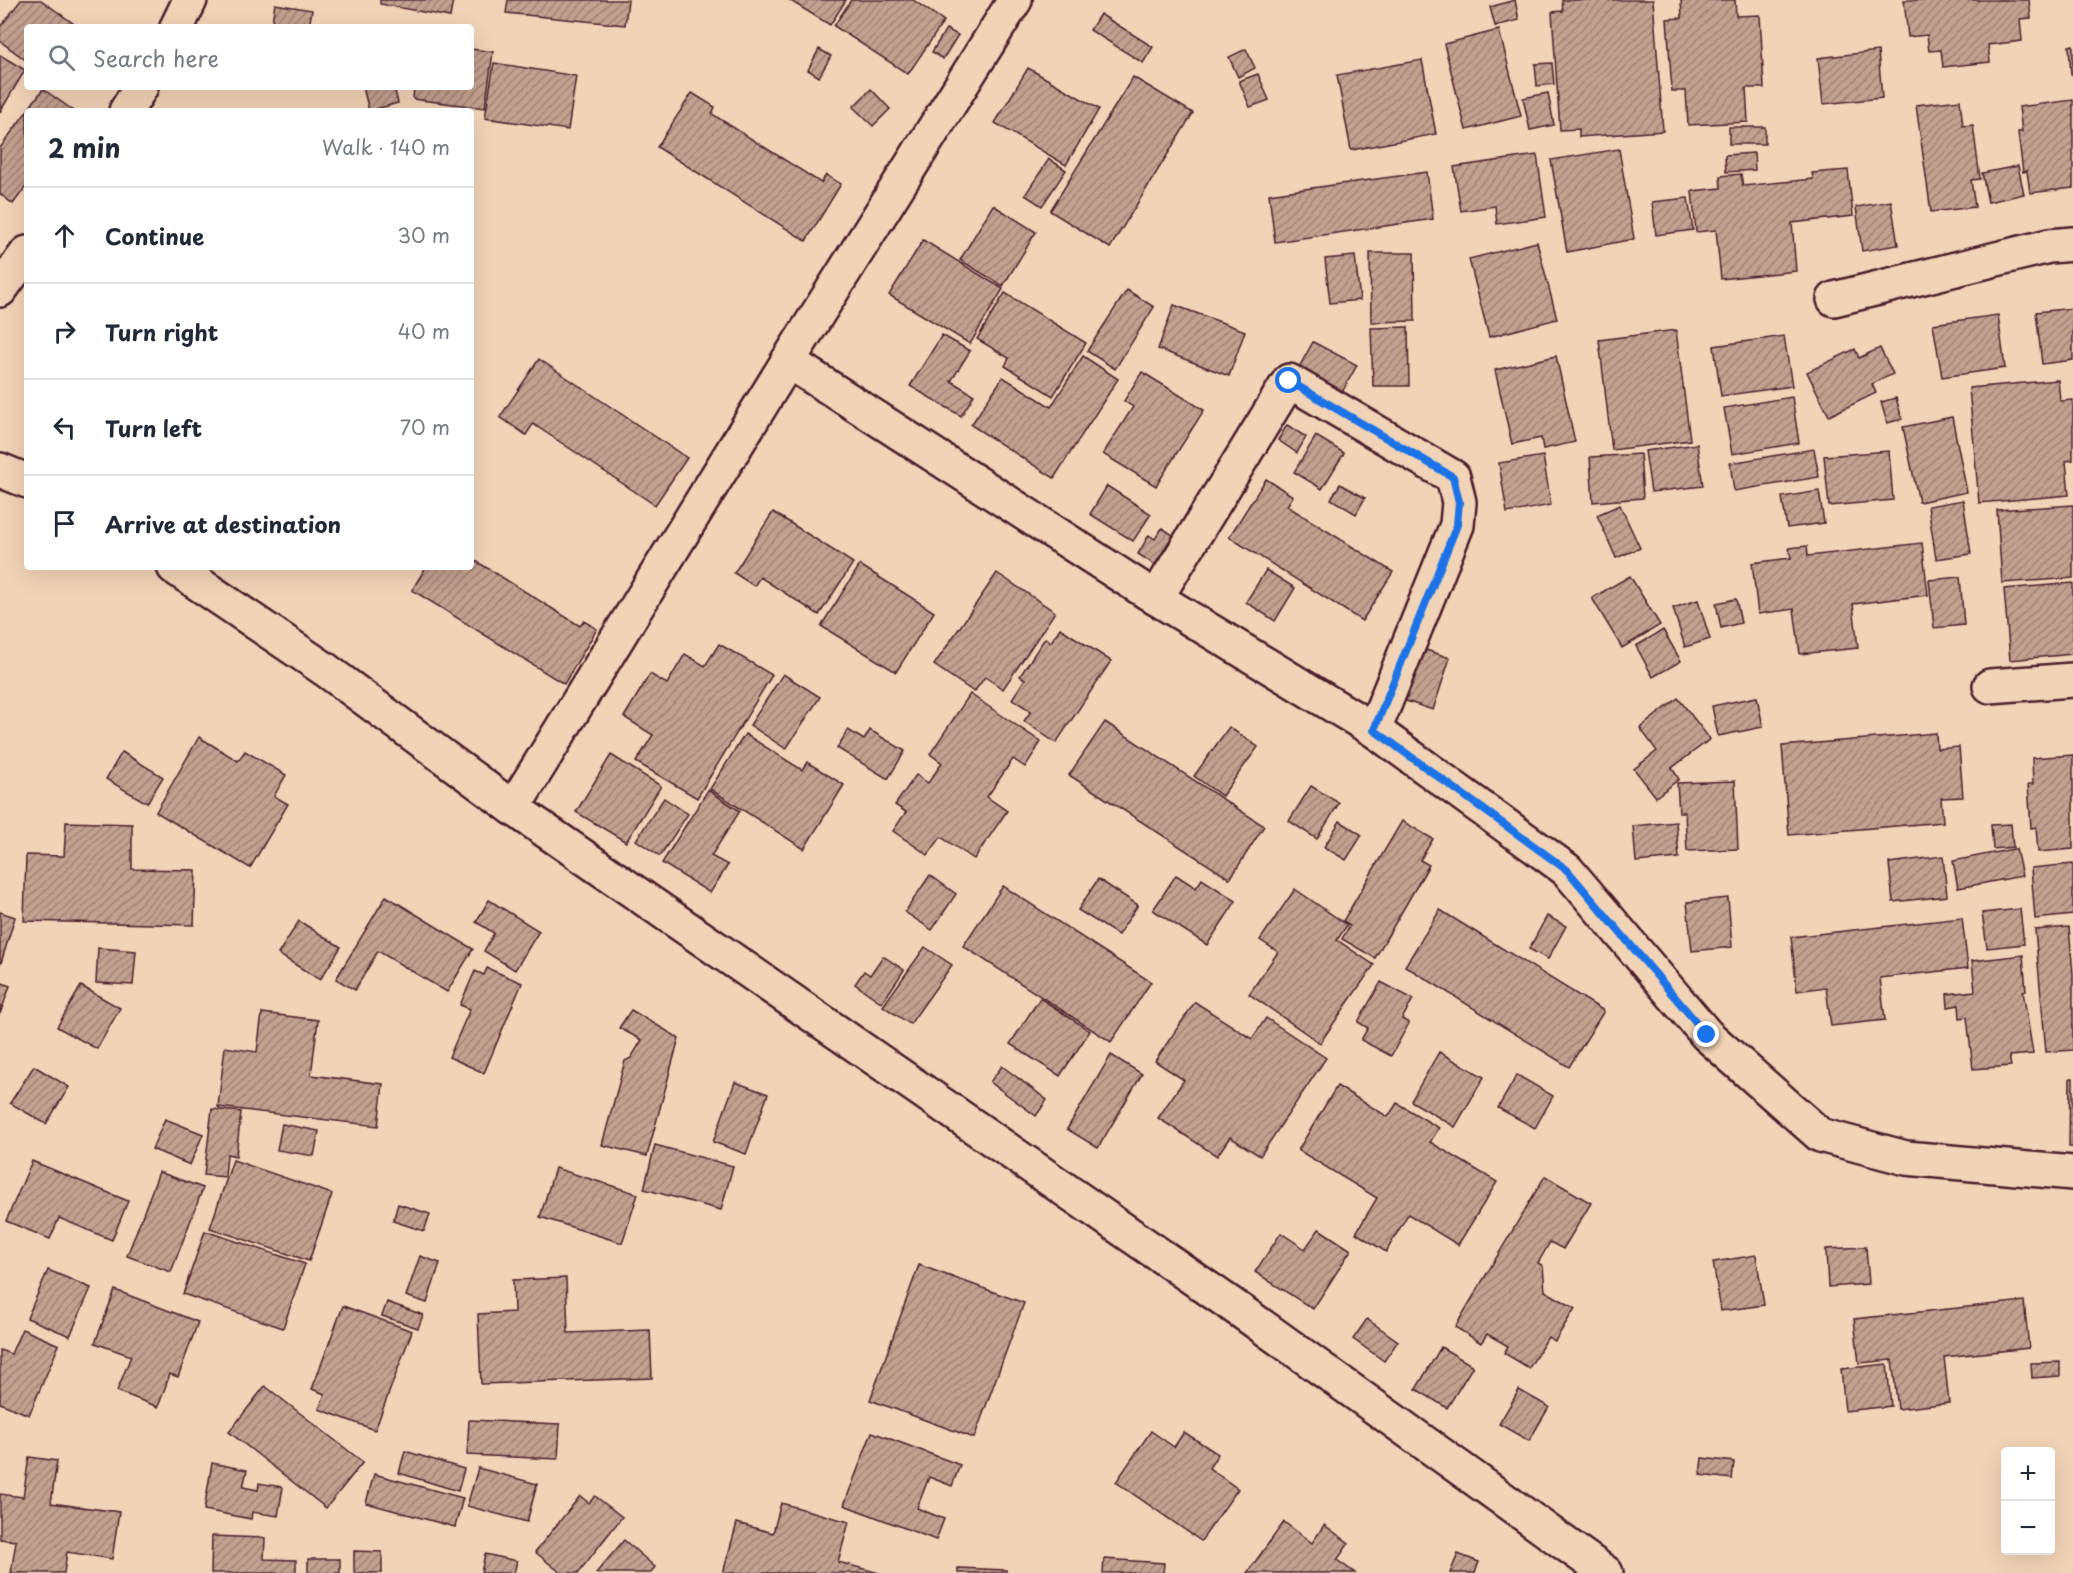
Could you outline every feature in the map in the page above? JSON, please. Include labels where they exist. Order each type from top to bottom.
[{"type":"street","points":[[178,24],[190,0]]},
{"type":"street","points":[[513,808],[788,361],[1015,0]]},
{"type":"street","points":[[128,108],[139,90]]},
{"type":"street","points":[[1834,299],[2049,246],[2073,244]]},
{"type":"street","points":[[0,290],[24,258]]},
{"type":"street","points":[[788,361],[1156,598],[1374,730],[1567,870],[1707,1035],[1820,1136],[1906,1158],[2073,1173]]},
{"type":"street","points":[[1156,598],[1289,381],[1453,477],[1459,502],[1457,525],[1374,730]]},
{"type":"street","points":[[0,470],[24,480]]},
{"type":"street","points":[[178,570],[326,670],[513,808],[1245,1314],[1606,1573]]},
{"type":"street","points":[[1990,686],[2073,680]]},
{"type":"building","points":[[21,0],[41,0],[74,24],[24,24],[24,59],[0,41],[0,27]]},
{"type":"building","points":[[380,0],[453,0],[450,17],[380,4]]},
{"type":"building","points":[[508,0],[628,0],[625,25],[506,13]]},
{"type":"building","points":[[789,0],[846,0],[830,25]]},
{"type":"building","points":[[851,0],[913,0],[944,21],[908,74],[834,26]]},
{"type":"building","points":[[1515,0],[1519,20],[1495,26],[1490,7]]},
{"type":"building","points":[[1562,0],[1653,0],[1663,131],[1579,137],[1579,129],[1560,130],[1552,12],[1563,11]]},
{"type":"building","points":[[1681,0],[1735,0],[1736,16],[1760,15],[1764,88],[1746,88],[1748,122],[1688,125],[1686,91],[1672,91],[1667,19],[1682,18]]},
{"type":"building","points":[[1904,0],[2029,0],[2031,18],[2020,19],[2022,41],[1988,45],[1990,62],[1943,67],[1941,50],[1929,51],[1927,35],[1908,37]]},
{"type":"building","points":[[275,4],[312,10],[310,24],[272,24]]},
{"type":"building","points":[[1100,14],[1153,47],[1143,63],[1090,30]]},
{"type":"building","points":[[946,29],[958,35],[943,59],[932,52]]},
{"type":"building","points":[[1499,30],[1521,116],[1466,130],[1444,44]]},
{"type":"building","points":[[2073,45],[2073,75],[2071,75],[2069,46]]},
{"type":"building","points":[[474,49],[493,52],[485,108],[413,99],[414,90],[474,90]]},
{"type":"building","points":[[819,49],[831,56],[819,77],[808,70]]},
{"type":"building","points":[[1246,49],[1255,68],[1238,77],[1229,57]]},
{"type":"building","points":[[1878,51],[1882,98],[1823,104],[1818,58]]},
{"type":"building","points":[[0,55],[24,69],[24,72],[0,112]]},
{"type":"building","points":[[1422,60],[1436,134],[1351,150],[1337,75]]},
{"type":"building","points":[[494,63],[576,76],[568,130],[485,118]]},
{"type":"building","points":[[1552,63],[1554,84],[1537,86],[1535,64]]},
{"type":"building","points":[[1028,68],[1099,109],[1066,165],[995,123]]},
{"type":"building","points":[[1258,74],[1269,100],[1250,107],[1239,81]]},
{"type":"building","points":[[1133,77],[1193,113],[1110,248],[1050,211]]},
{"type":"building","points":[[871,89],[890,109],[873,126],[853,107]]},
{"type":"building","points":[[44,90],[70,108],[29,108]]},
{"type":"building","points":[[364,90],[395,90],[398,103],[380,108],[368,108]]},
{"type":"building","points":[[692,93],[715,107],[712,114],[821,183],[826,175],[841,184],[806,241],[657,147]]},
{"type":"building","points":[[1548,93],[1554,125],[1530,130],[1523,98]]},
{"type":"building","points":[[1960,100],[1963,126],[1973,125],[1980,179],[1971,180],[1975,207],[1931,212],[1916,105]]},
{"type":"building","points":[[2073,100],[2073,188],[2030,193],[2027,171],[2023,172],[2018,132],[2022,132],[2019,107]]},
{"type":"building","points":[[24,115],[24,189],[13,204],[0,194],[0,148]]},
{"type":"building","points":[[1729,127],[1765,127],[1765,144],[1729,144]]},
{"type":"building","points":[[1619,149],[1634,239],[1567,252],[1551,160]]},
{"type":"building","points":[[1754,153],[1755,170],[1726,172],[1725,155]]},
{"type":"building","points":[[1537,155],[1546,217],[1497,224],[1495,206],[1461,211],[1454,167]]},
{"type":"building","points":[[1049,159],[1066,170],[1042,206],[1025,195]]},
{"type":"building","points":[[2018,166],[2024,194],[1988,202],[1982,173]]},
{"type":"building","points":[[1848,170],[1853,216],[1792,223],[1796,271],[1721,279],[1716,230],[1696,232],[1692,191],[1721,188],[1720,176],[1741,174],[1743,186],[1813,179],[1812,173]]},
{"type":"building","points":[[1427,172],[1433,219],[1275,242],[1269,194]]},
{"type":"building","points":[[1688,198],[1693,230],[1656,235],[1652,202]]},
{"type":"building","points":[[1891,201],[1898,245],[1862,251],[1856,207]]},
{"type":"building","points":[[993,205],[1036,232],[1003,286],[960,260]]},
{"type":"building","points":[[923,240],[1003,289],[970,344],[889,295]]},
{"type":"building","points":[[1537,242],[1557,319],[1489,337],[1469,259]]},
{"type":"building","points":[[1370,253],[1414,253],[1415,321],[1371,322]]},
{"type":"building","points":[[1355,256],[1360,300],[1330,303],[1325,259]]},
{"type":"building","points":[[1127,290],[1154,307],[1115,369],[1087,351]]},
{"type":"building","points":[[1005,293],[1086,343],[1053,396],[1005,366],[1009,358],[977,339]]},
{"type":"building","points":[[1174,305],[1245,331],[1229,376],[1158,349]]},
{"type":"building","points":[[2073,308],[2073,360],[2042,364],[2036,312]]},
{"type":"building","points":[[1998,315],[2005,368],[1942,377],[1933,324]]},
{"type":"building","points":[[1408,327],[1409,386],[1373,386],[1371,328]]},
{"type":"building","points":[[1676,330],[1690,440],[1612,450],[1599,340]]},
{"type":"building","points":[[942,335],[970,351],[951,381],[974,395],[961,416],[910,386]]},
{"type":"building","points":[[1784,336],[1792,386],[1721,396],[1714,346]]},
{"type":"building","points":[[1313,342],[1357,365],[1341,394],[1297,371]]},
{"type":"building","points":[[1880,348],[1893,374],[1872,384],[1876,393],[1829,416],[1807,372],[1855,349],[1859,358]]},
{"type":"building","points":[[1083,356],[1118,379],[1054,478],[971,425],[1003,377],[1051,407]]},
{"type":"building","points":[[1556,356],[1575,442],[1543,449],[1541,438],[1512,444],[1495,370]]},
{"type":"building","points":[[539,359],[687,458],[655,505],[533,424],[526,435],[500,417]]},
{"type":"building","points":[[1142,372],[1204,410],[1156,486],[1103,454],[1133,407],[1124,401]]},
{"type":"building","points":[[2058,380],[2060,401],[2073,400],[2073,460],[2066,461],[2069,495],[1979,503],[1969,388]]},
{"type":"building","points":[[1792,397],[1799,443],[1732,454],[1724,408]]},
{"type":"building","points":[[1896,398],[1902,419],[1887,423],[1881,402]]},
{"type":"building","points":[[1952,417],[1967,492],[1919,502],[1903,427]]},
{"type":"building","points":[[1287,425],[1306,437],[1297,453],[1278,440]]},
{"type":"building","points":[[1316,436],[1344,453],[1322,489],[1294,472]]},
{"type":"building","points":[[1697,444],[1703,486],[1651,492],[1645,451]]},
{"type":"building","points":[[1814,449],[1819,477],[1734,491],[1730,463]]},
{"type":"building","points":[[1889,451],[1893,500],[1829,506],[1824,456]]},
{"type":"building","points":[[1640,454],[1643,498],[1593,502],[1590,457]]},
{"type":"building","points":[[1543,456],[1551,505],[1507,513],[1499,463]]},
{"type":"building","points":[[1266,479],[1293,496],[1287,506],[1393,572],[1362,621],[1229,537]]},
{"type":"building","points":[[1340,484],[1365,498],[1356,514],[1331,499]]},
{"type":"building","points":[[1107,486],[1151,514],[1133,541],[1090,514]]},
{"type":"building","points":[[1819,491],[1824,523],[1787,528],[1782,497]]},
{"type":"building","points":[[1963,500],[1971,554],[1936,559],[1928,506]]},
{"type":"building","points":[[1620,505],[1640,548],[1616,558],[1597,515]]},
{"type":"building","points":[[2073,505],[2073,578],[2002,583],[1997,510]]},
{"type":"building","points":[[773,512],[853,563],[819,615],[760,577],[754,586],[734,573]]},
{"type":"building","points":[[1162,528],[1173,535],[1155,565],[1138,554],[1149,535],[1155,539]]},
{"type":"building","points":[[1922,543],[1928,595],[1853,604],[1858,648],[1800,654],[1794,609],[1758,614],[1752,563],[1791,558],[1789,548],[1807,546],[1808,556]]},
{"type":"building","points":[[474,560],[580,626],[584,621],[597,629],[564,684],[412,590],[424,570],[474,570]]},
{"type":"building","points":[[860,565],[934,612],[896,672],[821,626]]},
{"type":"building","points":[[1266,570],[1295,588],[1275,621],[1246,602]]},
{"type":"building","points":[[997,573],[1055,612],[1003,689],[985,677],[974,692],[934,665]]},
{"type":"building","points":[[1630,576],[1660,625],[1622,648],[1592,598]]},
{"type":"building","points":[[1960,577],[1964,625],[1934,628],[1929,580]]},
{"type":"building","points":[[2073,583],[2073,654],[2010,660],[2004,589]]},
{"type":"building","points":[[1736,599],[1741,623],[1721,628],[1716,603]]},
{"type":"building","points":[[1698,600],[1710,639],[1685,647],[1673,608]]},
{"type":"building","points":[[1060,628],[1111,661],[1056,743],[1024,721],[1031,711],[1012,699],[1025,679],[1020,676],[1045,638],[1051,642]]},
{"type":"building","points":[[1663,630],[1681,661],[1653,677],[1636,646]]},
{"type":"building","points":[[719,644],[772,675],[697,798],[636,762],[653,735],[624,717],[650,674],[667,684],[685,654],[705,666]]},
{"type":"building","points":[[1420,648],[1450,658],[1433,710],[1403,700]]},
{"type":"building","points":[[783,674],[820,697],[786,749],[750,725]]},
{"type":"building","points":[[970,694],[1041,742],[1025,767],[1013,759],[987,797],[1007,811],[974,859],[941,837],[928,855],[893,831],[906,812],[895,805],[916,775],[928,783],[942,763],[930,754]]},
{"type":"building","points":[[1757,697],[1763,727],[1718,736],[1712,706]]},
{"type":"building","points":[[1678,698],[1710,739],[1672,768],[1679,779],[1656,797],[1634,769],[1657,751],[1640,728]]},
{"type":"building","points":[[1105,722],[1264,826],[1230,879],[1069,775]]},
{"type":"building","points":[[1229,727],[1258,747],[1222,796],[1194,776]]},
{"type":"building","points":[[848,730],[864,740],[870,730],[905,751],[888,779],[837,748]]},
{"type":"building","points":[[1936,733],[1937,749],[1959,747],[1963,797],[1941,798],[1943,822],[1789,835],[1782,746]]},
{"type":"building","points":[[745,734],[802,770],[807,762],[844,785],[804,849],[710,789]]},
{"type":"building","points":[[199,737],[238,761],[245,751],[286,775],[274,796],[288,804],[250,868],[156,812]]},
{"type":"building","points":[[122,752],[163,777],[147,803],[106,779]]},
{"type":"building","points":[[611,755],[661,786],[626,842],[576,812]]},
{"type":"building","points":[[2073,755],[2073,849],[2038,852],[2036,827],[2031,828],[2028,784],[2033,784],[2032,758]]},
{"type":"building","points":[[1735,781],[1738,849],[1687,851],[1685,812],[1679,812],[1677,783]]},
{"type":"building","points":[[1311,786],[1339,803],[1317,839],[1289,821]]},
{"type":"building","points":[[708,790],[740,811],[711,856],[728,865],[710,893],[662,863]]},
{"type":"building","points":[[664,798],[688,814],[660,856],[636,840]]},
{"type":"building","points":[[1340,821],[1362,835],[1346,860],[1324,847]]},
{"type":"building","points":[[1402,821],[1433,839],[1420,860],[1429,865],[1375,958],[1342,939],[1350,925],[1343,921]]},
{"type":"building","points":[[66,822],[132,824],[132,869],[196,870],[194,925],[24,921],[26,855],[64,856]]},
{"type":"building","points":[[1676,822],[1679,858],[1636,862],[1633,826]]},
{"type":"building","points":[[2011,824],[2013,847],[1993,849],[1991,825]]},
{"type":"building","points":[[2016,849],[2022,876],[1958,888],[1953,861]]},
{"type":"building","points":[[1943,856],[1947,896],[1893,902],[1889,863]]},
{"type":"building","points":[[2073,864],[2073,915],[2035,919],[2031,868]]},
{"type":"building","points":[[930,875],[956,894],[932,930],[905,912]]},
{"type":"building","points":[[1176,875],[1196,888],[1202,879],[1236,901],[1207,945],[1153,910]]},
{"type":"building","points":[[1098,879],[1138,905],[1118,935],[1078,910]]},
{"type":"building","points":[[1003,886],[1151,982],[1111,1042],[963,946]]},
{"type":"building","points":[[1295,889],[1347,925],[1337,940],[1374,965],[1320,1043],[1249,994],[1278,952],[1260,940]]},
{"type":"building","points":[[386,896],[473,949],[447,992],[378,951],[355,990],[336,979]]},
{"type":"building","points":[[1728,898],[1732,947],[1692,951],[1687,902]]},
{"type":"building","points":[[489,900],[539,931],[515,970],[484,951],[494,933],[476,922]]},
{"type":"building","points":[[2020,909],[2024,944],[1987,948],[1982,913]]},
{"type":"building","points":[[1440,910],[1604,1011],[1569,1067],[1405,966]]},
{"type":"building","points":[[0,912],[15,917],[1,963],[0,962]]},
{"type":"building","points":[[1547,916],[1566,926],[1548,959],[1529,949]]},
{"type":"building","points":[[1962,918],[1968,968],[1880,978],[1885,1020],[1831,1026],[1826,987],[1797,991],[1791,937]]},
{"type":"building","points":[[299,921],[341,947],[320,980],[278,954]]},
{"type":"building","points":[[2069,927],[2073,974],[2073,1050],[2046,1052],[2035,930]]},
{"type":"building","points":[[925,947],[952,965],[910,1024],[883,1006]]},
{"type":"building","points":[[98,948],[136,951],[133,985],[96,983]]},
{"type":"building","points":[[2023,955],[2026,991],[2023,991],[2033,1054],[2009,1056],[2011,1066],[1973,1069],[1967,1017],[1960,1018],[1959,1005],[1948,1007],[1947,994],[1975,991],[1972,961]]},
{"type":"building","points":[[883,956],[904,970],[882,1003],[855,984],[864,971],[870,975]]},
{"type":"building","points":[[487,968],[522,983],[484,1073],[449,1057],[470,1009],[460,1005],[475,971],[484,975]]},
{"type":"building","points":[[0,982],[10,986],[0,1014]]},
{"type":"building","points":[[1381,982],[1413,999],[1402,1019],[1409,1023],[1391,1056],[1361,1040],[1368,1028],[1358,1022]]},
{"type":"building","points":[[81,986],[120,1008],[97,1049],[57,1027]]},
{"type":"building","points":[[1040,998],[1090,1031],[1060,1076],[1010,1044]]},
{"type":"building","points":[[1195,1002],[1252,1039],[1266,1018],[1326,1058],[1260,1156],[1230,1137],[1217,1156],[1158,1118],[1184,1080],[1155,1061]]},
{"type":"building","points":[[631,1010],[679,1038],[647,1156],[602,1145],[625,1061],[631,1058],[642,1040],[619,1028]]},
{"type":"building","points":[[262,1013],[318,1020],[311,1075],[383,1084],[378,1126],[218,1107],[225,1047],[257,1052]]},
{"type":"building","points":[[1439,1052],[1484,1077],[1455,1127],[1411,1101]]},
{"type":"building","points":[[1111,1055],[1142,1074],[1098,1148],[1067,1129]]},
{"type":"building","points":[[34,1066],[69,1087],[46,1124],[10,1103]]},
{"type":"building","points":[[1002,1066],[1047,1100],[1036,1116],[990,1082]]},
{"type":"building","points":[[1517,1075],[1553,1096],[1535,1128],[1498,1108]]},
{"type":"building","points":[[2070,1078],[2073,1078],[2073,1147],[2069,1147]]},
{"type":"building","points":[[735,1082],[768,1094],[746,1154],[713,1142]]},
{"type":"building","points":[[1337,1086],[1388,1117],[1397,1103],[1439,1128],[1430,1142],[1497,1182],[1458,1245],[1408,1214],[1386,1252],[1356,1233],[1377,1198],[1298,1150]]},
{"type":"building","points":[[212,1109],[241,1112],[236,1156],[227,1154],[225,1177],[204,1175]]},
{"type":"building","points":[[165,1119],[203,1134],[190,1165],[152,1149]]},
{"type":"building","points":[[282,1124],[319,1131],[314,1156],[277,1150]]},
{"type":"building","points":[[655,1145],[733,1166],[721,1210],[644,1189]]},
{"type":"building","points":[[233,1160],[332,1194],[309,1261],[210,1228]]},
{"type":"building","points":[[32,1161],[128,1201],[112,1240],[59,1218],[50,1239],[6,1221]]},
{"type":"building","points":[[555,1168],[638,1194],[622,1243],[540,1217]]},
{"type":"building","points":[[159,1172],[203,1188],[171,1272],[127,1256]]},
{"type":"building","points":[[1545,1176],[1591,1203],[1563,1249],[1550,1242],[1538,1263],[1543,1266],[1545,1291],[1575,1308],[1555,1341],[1548,1337],[1529,1368],[1504,1353],[1508,1346],[1487,1334],[1481,1343],[1455,1327]]},
{"type":"building","points":[[398,1204],[430,1214],[424,1231],[393,1221]]},
{"type":"building","points":[[1319,1229],[1351,1250],[1313,1309],[1255,1272],[1281,1233],[1305,1249]]},
{"type":"building","points":[[205,1231],[305,1264],[283,1328],[183,1294]]},
{"type":"building","points":[[1866,1247],[1869,1284],[1828,1287],[1826,1249]]},
{"type":"building","points":[[1756,1255],[1764,1305],[1721,1311],[1713,1262]]},
{"type":"building","points":[[420,1256],[440,1263],[427,1303],[406,1296]]},
{"type":"building","points":[[919,1265],[1024,1303],[974,1438],[870,1400]]},
{"type":"building","points":[[48,1270],[91,1288],[70,1336],[27,1318]]},
{"type":"building","points":[[566,1278],[568,1333],[650,1330],[652,1378],[481,1384],[478,1314],[514,1312],[513,1280]]},
{"type":"building","points":[[115,1290],[198,1322],[178,1377],[170,1374],[158,1407],[117,1391],[131,1356],[95,1343]]},
{"type":"building","points":[[2024,1301],[2029,1348],[1944,1357],[1949,1403],[1898,1409],[1892,1360],[1859,1363],[1854,1319]]},
{"type":"building","points":[[387,1302],[423,1315],[418,1328],[382,1316]]},
{"type":"building","points":[[343,1306],[412,1331],[375,1430],[319,1409],[325,1394],[312,1389]]},
{"type":"building","points":[[1367,1319],[1398,1341],[1384,1361],[1353,1339]]},
{"type":"building","points":[[22,1329],[59,1345],[29,1415],[0,1403],[0,1350],[11,1354]]},
{"type":"building","points":[[1441,1347],[1473,1366],[1447,1408],[1416,1389]]},
{"type":"building","points":[[2060,1362],[2060,1376],[2032,1378],[2031,1363]]},
{"type":"building","points":[[1887,1364],[1891,1406],[1845,1411],[1841,1369]]},
{"type":"building","points":[[265,1386],[363,1462],[326,1508],[229,1432]]},
{"type":"building","points":[[1519,1390],[1549,1407],[1529,1441],[1499,1424]]},
{"type":"building","points":[[469,1420],[560,1424],[558,1459],[467,1455]]},
{"type":"building","points":[[1151,1431],[1174,1447],[1184,1432],[1218,1454],[1209,1468],[1238,1489],[1201,1541],[1116,1482]]},
{"type":"building","points":[[872,1432],[960,1465],[952,1486],[929,1477],[917,1508],[944,1519],[936,1540],[844,1505]]},
{"type":"building","points":[[405,1451],[464,1469],[458,1491],[399,1473]]},
{"type":"building","points":[[29,1457],[57,1461],[51,1503],[119,1512],[112,1559],[67,1552],[64,1573],[11,1573],[16,1541],[0,1539],[0,1494],[23,1497]]},
{"type":"building","points":[[1702,1458],[1734,1462],[1732,1479],[1700,1475]]},
{"type":"building","points":[[212,1463],[247,1470],[243,1487],[258,1490],[259,1483],[283,1487],[278,1516],[252,1512],[251,1519],[204,1510]]},
{"type":"building","points":[[478,1468],[537,1484],[527,1522],[467,1506]]},
{"type":"building","points":[[374,1474],[463,1498],[455,1527],[366,1503]]},
{"type":"building","points":[[580,1496],[589,1503],[595,1496],[622,1517],[578,1573],[561,1573],[535,1552]]},
{"type":"building","points":[[781,1503],[849,1522],[838,1562],[879,1573],[723,1573],[737,1523],[773,1533]]},
{"type":"building","points":[[1284,1522],[1312,1543],[1324,1525],[1349,1543],[1337,1560],[1355,1573],[1247,1573]]},
{"type":"building","points":[[212,1536],[265,1538],[264,1559],[296,1560],[296,1573],[211,1573]]},
{"type":"building","points":[[624,1540],[655,1567],[650,1573],[596,1573]]},
{"type":"building","points":[[354,1551],[382,1552],[382,1573],[354,1573]]},
{"type":"building","points":[[485,1554],[517,1561],[514,1573],[481,1573]]},
{"type":"building","points":[[1458,1554],[1479,1562],[1475,1573],[1450,1573]]},
{"type":"building","points":[[308,1559],[340,1559],[340,1573],[308,1573]]},
{"type":"building","points":[[1104,1559],[1164,1563],[1163,1573],[1103,1573]]},
{"type":"building","points":[[958,1568],[1006,1570],[1006,1573],[958,1573]]},
{"type":"route","points":[[1289,381],[1453,477],[1459,502],[1457,525],[1374,730],[1567,870],[1707,1035]]}]
